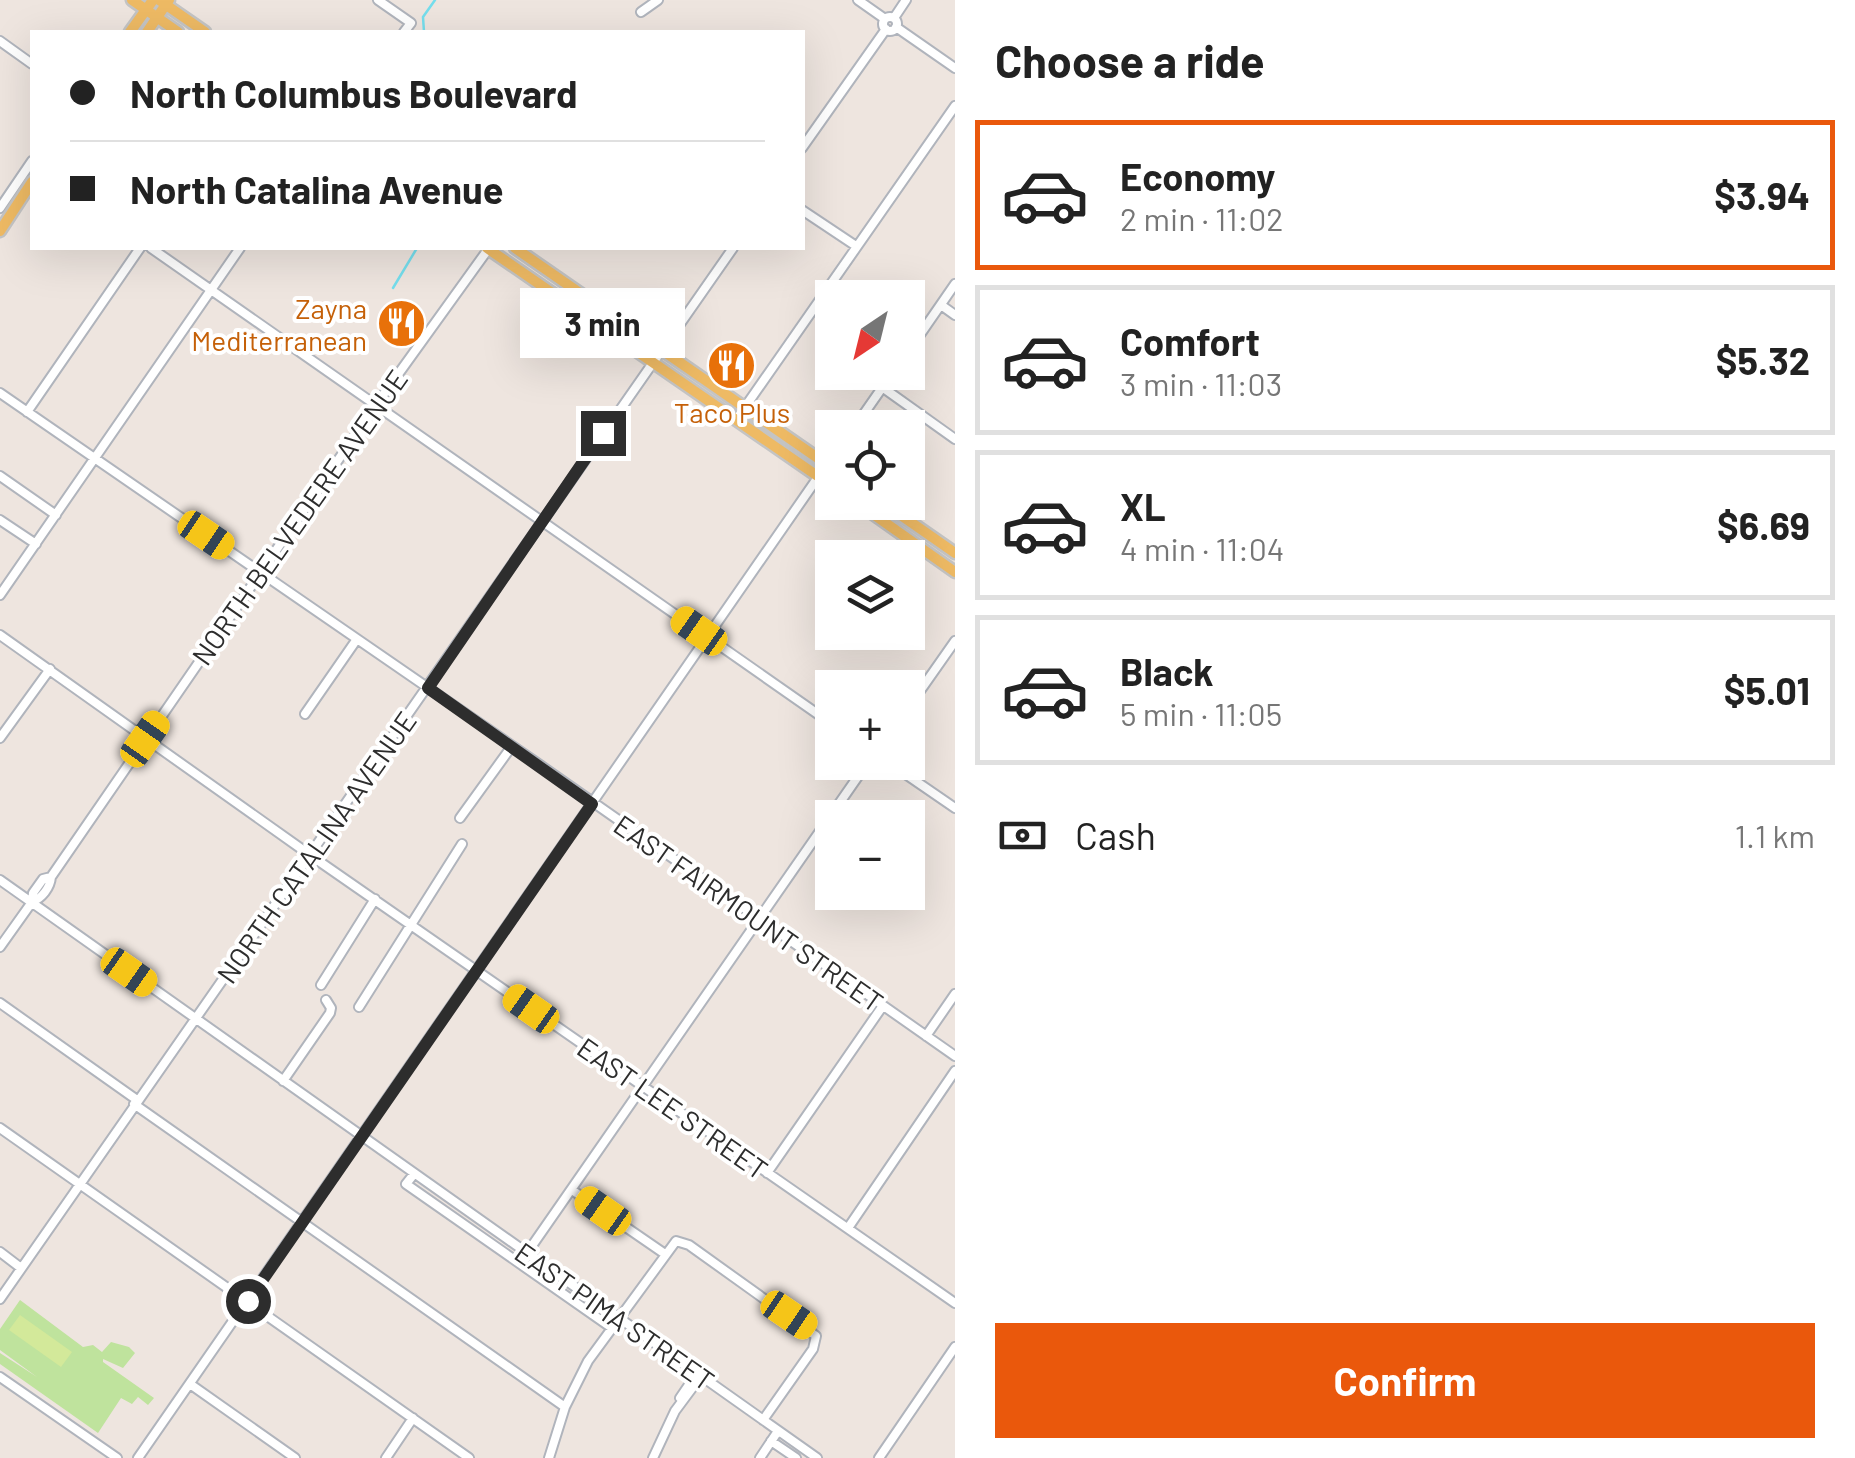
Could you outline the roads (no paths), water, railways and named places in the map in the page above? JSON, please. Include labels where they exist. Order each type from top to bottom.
[{"type":"main road","points":[[132,0],[159,3],[202,30]]},
{"type":"main road","points":[[149,30],[157,18],[159,3]]},
{"type":"main road","points":[[132,30],[159,3]]},
{"type":"main road","points":[[157,18],[175,30]]},
{"type":"main road","points":[[0,231],[30,185]]},
{"type":"main road","points":[[491,250],[815,473]]},
{"type":"main road","points":[[518,250],[815,452]]},
{"type":"main road","points":[[881,520],[955,572]]},
{"type":"main road","points":[[908,520],[955,553]]},
{"type":"street","points":[[378,0],[411,23],[406,30]]},
{"type":"street","points":[[641,12],[658,0]]},
{"type":"street","points":[[858,0],[955,68]]},
{"type":"street","points":[[805,144],[906,0]]},
{"type":"street","points":[[2,46],[30,63]]},
{"type":"street","points":[[736,420],[955,106]]},
{"type":"street","points":[[0,208],[30,163]]},
{"type":"street","points":[[805,212],[856,246]]},
{"type":"street","points":[[27,412],[139,250]]},
{"type":"street","points":[[153,250],[815,712]]},
{"type":"street","points":[[0,595],[239,250]]},
{"type":"street","name":"NORTH BELVEDERE AVENUE","points":[[32,902],[43,879],[51,877],[487,250]]},
{"type":"street","name":"NORTH CATALINA AVENUE","points":[[0,1299],[731,250]]},
{"type":"street","points":[[925,327],[955,284]]},
{"type":"street","points":[[940,305],[955,315]]},
{"type":"street","points":[[885,390],[955,439]]},
{"type":"street","name":"EAST FAIRMOUNT STREET","points":[[0,393],[955,1056]]},
{"type":"street","points":[[0,476],[56,515]]},
{"type":"street","points":[[138,1458],[815,482]]},
{"type":"street","points":[[0,520],[36,544]]},
{"type":"street","name":"EAST LEE STREET","points":[[0,635],[955,1303]]},
{"type":"street","points":[[305,714],[358,639]]},
{"type":"street","points":[[925,684],[955,641]]},
{"type":"street","points":[[0,738],[50,669]]},
{"type":"street","points":[[460,818],[512,746]]},
{"type":"street","points":[[526,1253],[856,780]]},
{"type":"street","points":[[914,780],[955,808]]},
{"type":"street","points":[[359,1007],[462,844]]},
{"type":"street","name":"EAST PIMA STREET","points":[[0,880],[817,1458]]},
{"type":"street","points":[[321,985],[374,900]]},
{"type":"street","points":[[0,947],[32,902]]},
{"type":"street","points":[[926,1036],[955,994]]},
{"type":"street","points":[[283,1080],[330,1013],[326,1000]]},
{"type":"street","points":[[0,1003],[302,1223],[565,1406]]},
{"type":"street","points":[[767,1173],[882,1007]]},
{"type":"street","points":[[848,1228],[955,1071]]},
{"type":"street","points":[[0,1128],[469,1458]]},
{"type":"street","name":"EAST PIMA STREET","points":[[414,1174],[406,1184],[612,1328]]},
{"type":"street","points":[[572,1190],[665,1254]]},
{"type":"street","points":[[549,1458],[565,1406],[588,1362],[678,1240],[816,1336],[813,1349],[764,1420]]},
{"type":"street","points":[[0,1252],[22,1268]]},
{"type":"street","points":[[880,1458],[955,1347]]},
{"type":"street","points":[[653,1458],[699,1375]]},
{"type":"street","points":[[0,1390],[3,1379],[117,1458]]},
{"type":"street","points":[[190,1384],[294,1458]]},
{"type":"street","points":[[386,1458],[413,1418]]},
{"type":"street","points":[[760,1458],[778,1431]]},
{"type":"street","points":[[771,1441],[796,1458]]},
{"type":"waterway","points":[[424,30],[423,17],[435,0]]},
{"type":"waterway","points":[[393,288],[416,250]]},
{"type":"place","name":"Zayna Mediterranean","points":[[402,324]]},
{"type":"place","name":"Taco Plus","points":[[732,365]]}]
